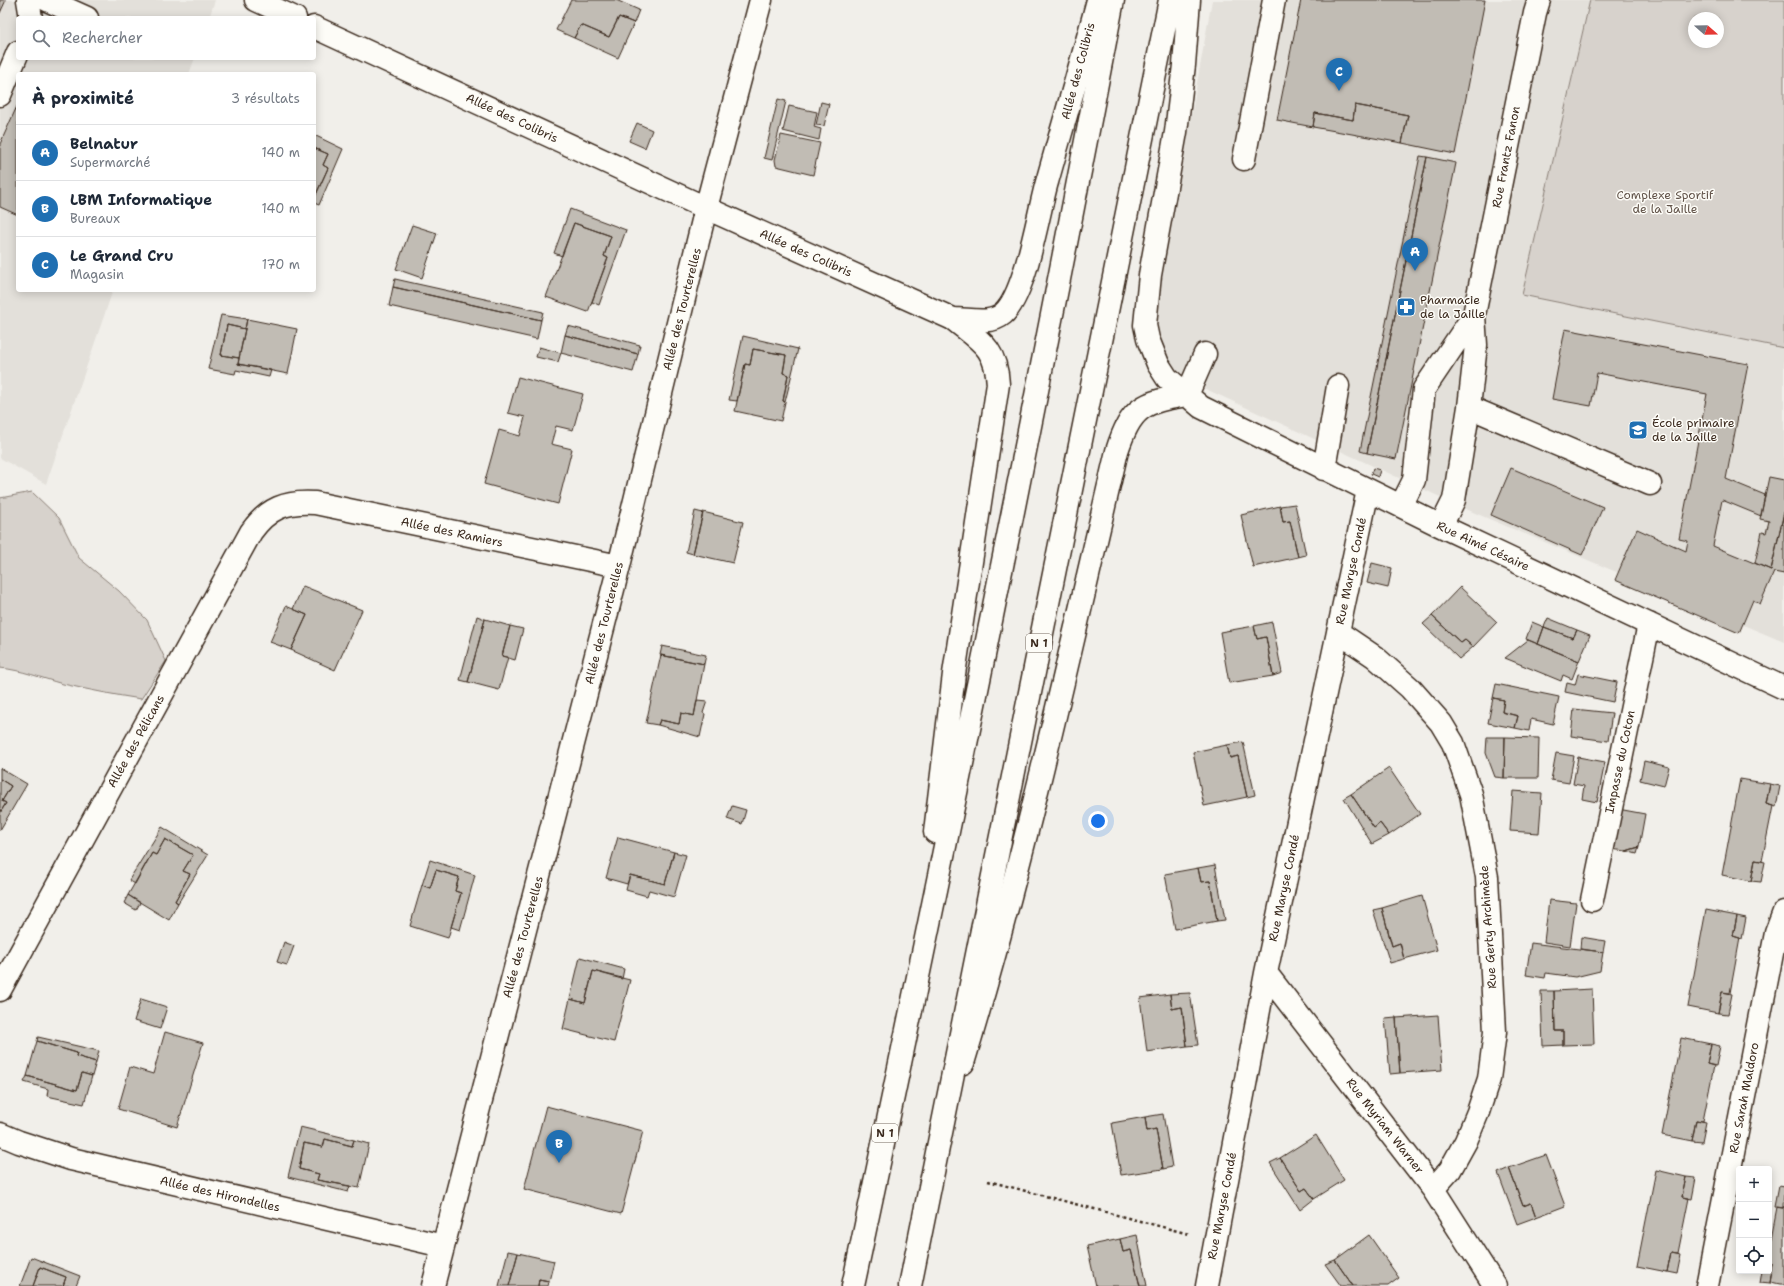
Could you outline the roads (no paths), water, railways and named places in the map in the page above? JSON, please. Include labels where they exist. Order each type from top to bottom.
[{"type":"main road","points":[[28,0],[31,16]]},
{"type":"main road","points":[[47,0],[83,16]]},
{"type":"main road","points":[[256,0],[291,16]]},
{"type":"main road","name":"Allée des Tourterelles","points":[[434,1286],[443,1246],[619,566],[706,208],[761,0]]},
{"type":"main road","name":"Allée des Colibris","points":[[316,28],[706,208],[953,319],[982,321],[993,320],[1002,315],[1008,309],[1020,287],[1047,183],[1098,0]]},
{"type":"main road","name":"N 1","points":[[853,1286],[918,981],[1048,340],[1113,0]]},
{"type":"main road","name":"N 1","points":[[910,1286],[934,1160],[1170,0]]},
{"type":"main road","name":"Rue Aimé Césaire","points":[[1189,0],[1184,65],[1176,132],[1150,275],[1145,324],[1150,345],[1158,364],[1167,378],[1201,407],[1324,469],[1784,688]]},
{"type":"main road","points":[[1244,160],[1274,0]]},
{"type":"main road","name":"Rue Frantz Fanon","points":[[1441,526],[1454,500],[1469,407],[1476,345],[1474,315],[1539,0]]},
{"type":"main road","points":[[0,95],[16,57]]},
{"type":"main road","name":"Rue Frantz Fanon","points":[[1401,506],[1414,480],[1424,389],[1474,315]]},
{"type":"main road","points":[[918,981],[954,674],[998,384],[995,364],[988,349],[953,319]]},
{"type":"main road","points":[[934,1160],[981,1007],[1000,934],[1123,430],[1130,419],[1147,404],[1159,399],[1187,395],[1205,354]]},
{"type":"main road","points":[[1324,469],[1338,386]]},
{"type":"main road","points":[[1469,407],[1650,484]]},
{"type":"main road","name":"Rue Maryse Condé","points":[[1207,1286],[1266,973],[1368,490]]},
{"type":"main road","name":"Allée des Ramiers","points":[[285,505],[298,502],[315,503],[619,566]]},
{"type":"main road","name":"Allée des Pélicans","points":[[0,990],[251,532],[264,516],[285,505]]},
{"type":"main road","name":"Impasse du Coton","points":[[1592,900],[1649,624]]},
{"type":"main road","name":"Rue Gerty Archimède","points":[[1338,632],[1375,657],[1410,688],[1440,723],[1453,743],[1471,794],[1487,877],[1495,1032],[1489,1079],[1466,1141],[1450,1170],[1433,1189]]},
{"type":"main road","name":"Rue Sarah Maldoro","points":[[1707,1286],[1776,933],[1784,912]]},
{"type":"main road","name":"Rue Myriam Warner","points":[[1266,973],[1433,1189],[1495,1286]]},
{"type":"main road","name":"Allée des Hirondelles","points":[[0,1134],[19,1142],[71,1159],[443,1246]]},
{"type":"place","name":"Le Grand Cru","points":[[1339,91]]},
{"type":"place","name":"Belnatur","points":[[1415,271]]},
{"type":"place","name":"Pharmacie de la Jaille","points":[[1406,307]]},
{"type":"place","name":"École primaire de la Jaille","points":[[1638,430]]},
{"type":"place","name":"LBM Informatique","points":[[559,1163]]},
{"type":"park label","name":"Complexe Sportif de la Jaille","points":[[1665,202]]}]
